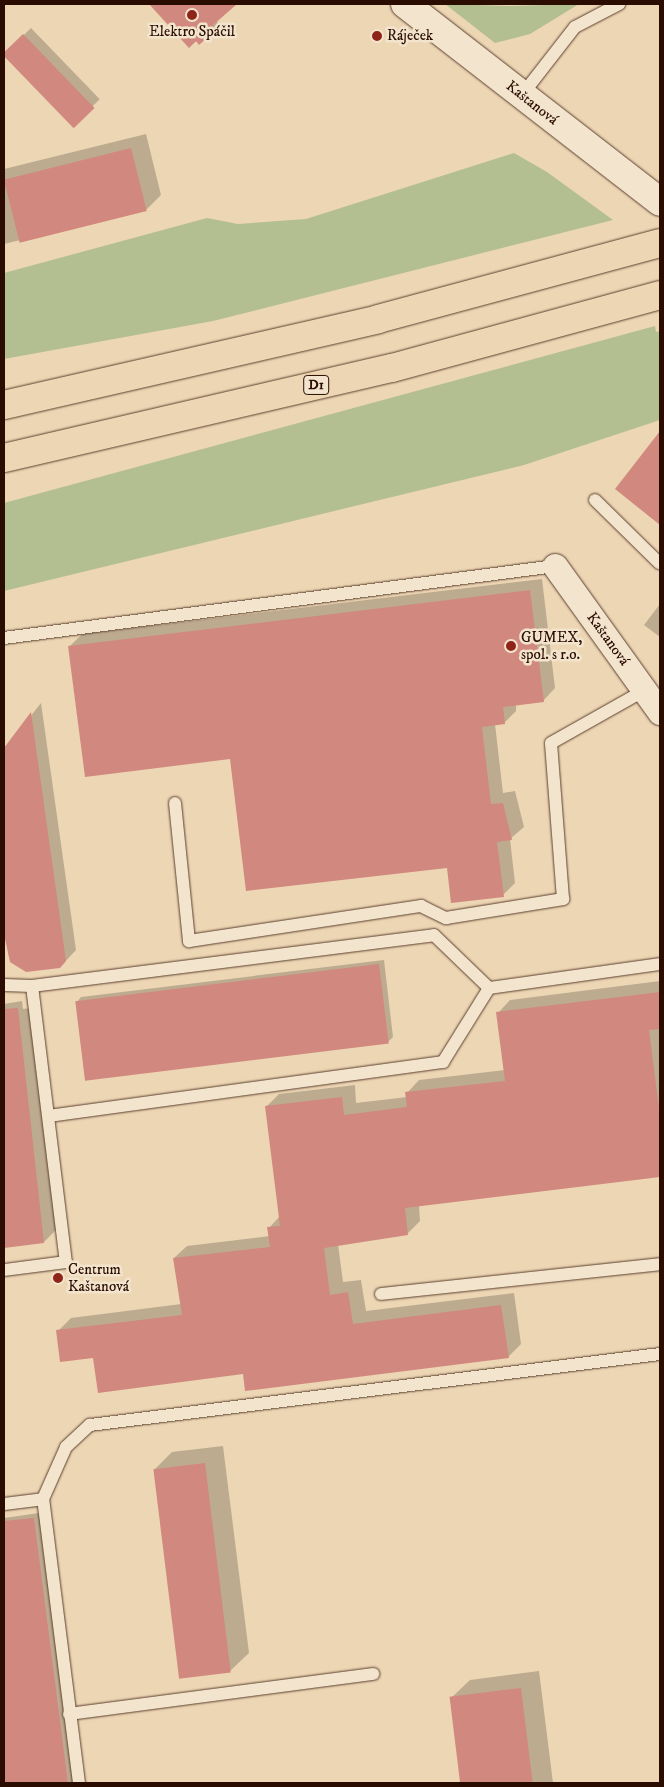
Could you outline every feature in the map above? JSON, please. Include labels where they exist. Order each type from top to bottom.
[{"type":"highway","points":[[4,405],[378,318],[660,243]]},
{"type":"highway","name":"D1","points":[[4,458],[392,368],[660,295]]},
{"type":"main road","name":"Kaštanová","points":[[405,4],[660,202]]},
{"type":"street","name":"Kaštanová","points":[[556,566],[660,712]]},
{"type":"lane","points":[[522,95],[575,27],[619,4]]},
{"type":"lane","points":[[595,500],[658,563]]},
{"type":"lane","points":[[4,638],[556,566]]},
{"type":"lane","points":[[175,803],[189,941],[421,906],[446,918],[563,899],[551,743],[644,690]]},
{"type":"lane","points":[[4,985],[32,986],[434,936],[489,988]]},
{"type":"lane","points":[[489,988],[660,964]]},
{"type":"lane","points":[[4,1270],[66,1262],[32,986]]},
{"type":"lane","points":[[49,1116],[443,1062],[489,988]]},
{"type":"lane","points":[[381,1294],[660,1264]]},
{"type":"lane","points":[[79,1783],[43,1499],[66,1447],[90,1425],[660,1354]]},
{"type":"lane","points":[[4,1504],[43,1499]]},
{"type":"lane","points":[[69,1714],[373,1674]]},
{"type":"green space","points":[[445,4],[512,6],[579,4],[530,34],[495,43]]},
{"type":"green space","points":[[514,153],[547,172],[613,220],[213,321],[4,359],[4,273],[207,218],[238,224],[306,219]]},
{"type":"green space","points":[[655,326],[656,332],[660,331],[660,420],[524,465],[4,591],[4,503]]},
{"type":"building","name":"Elektro Spáčil","points":[[149,4],[237,4],[212,26],[216,30],[199,45],[196,41],[189,48]]},
{"type":"building","points":[[23,34],[95,108],[74,128],[4,56],[4,52]]},
{"type":"building","points":[[131,148],[147,211],[20,243],[4,180]]},
{"type":"building","points":[[660,431],[660,525],[615,489]]},
{"type":"building","points":[[530,590],[544,702],[503,707],[505,724],[482,727],[491,804],[503,803],[512,840],[497,842],[504,897],[451,903],[447,868],[246,891],[230,759],[85,777],[68,646]]},
{"type":"building","points":[[31,712],[66,961],[60,968],[26,972],[10,962],[4,934],[4,748]]},
{"type":"building","points":[[379,964],[389,1043],[85,1081],[75,1001]]},
{"type":"building","points":[[660,992],[660,1029],[649,1030],[660,1116],[660,1177],[405,1208],[408,1235],[324,1248],[330,1295],[348,1292],[353,1324],[501,1305],[509,1358],[245,1391],[243,1374],[98,1393],[93,1358],[60,1362],[56,1330],[182,1315],[173,1258],[270,1247],[267,1227],[280,1226],[265,1106],[342,1097],[344,1115],[407,1107],[405,1092],[505,1081],[496,1012]]},
{"type":"building","points":[[18,1008],[44,1243],[4,1248],[4,1009]]},
{"type":"building","points":[[205,1463],[231,1672],[179,1679],[153,1469]]},
{"type":"building","points":[[34,1518],[68,1783],[4,1783],[4,1521]]},
{"type":"building","points":[[521,1688],[533,1783],[460,1783],[450,1697]]},
{"type":"place","name":"Elektro Spáčil","points":[[192,15]]},
{"type":"place","name":"Ráječek","points":[[377,36]]},
{"type":"place","name":"GUMEX, spol. s r.o.","points":[[511,646]]},
{"type":"place","name":"Centrum Kaštanová","points":[[58,1278]]}]
